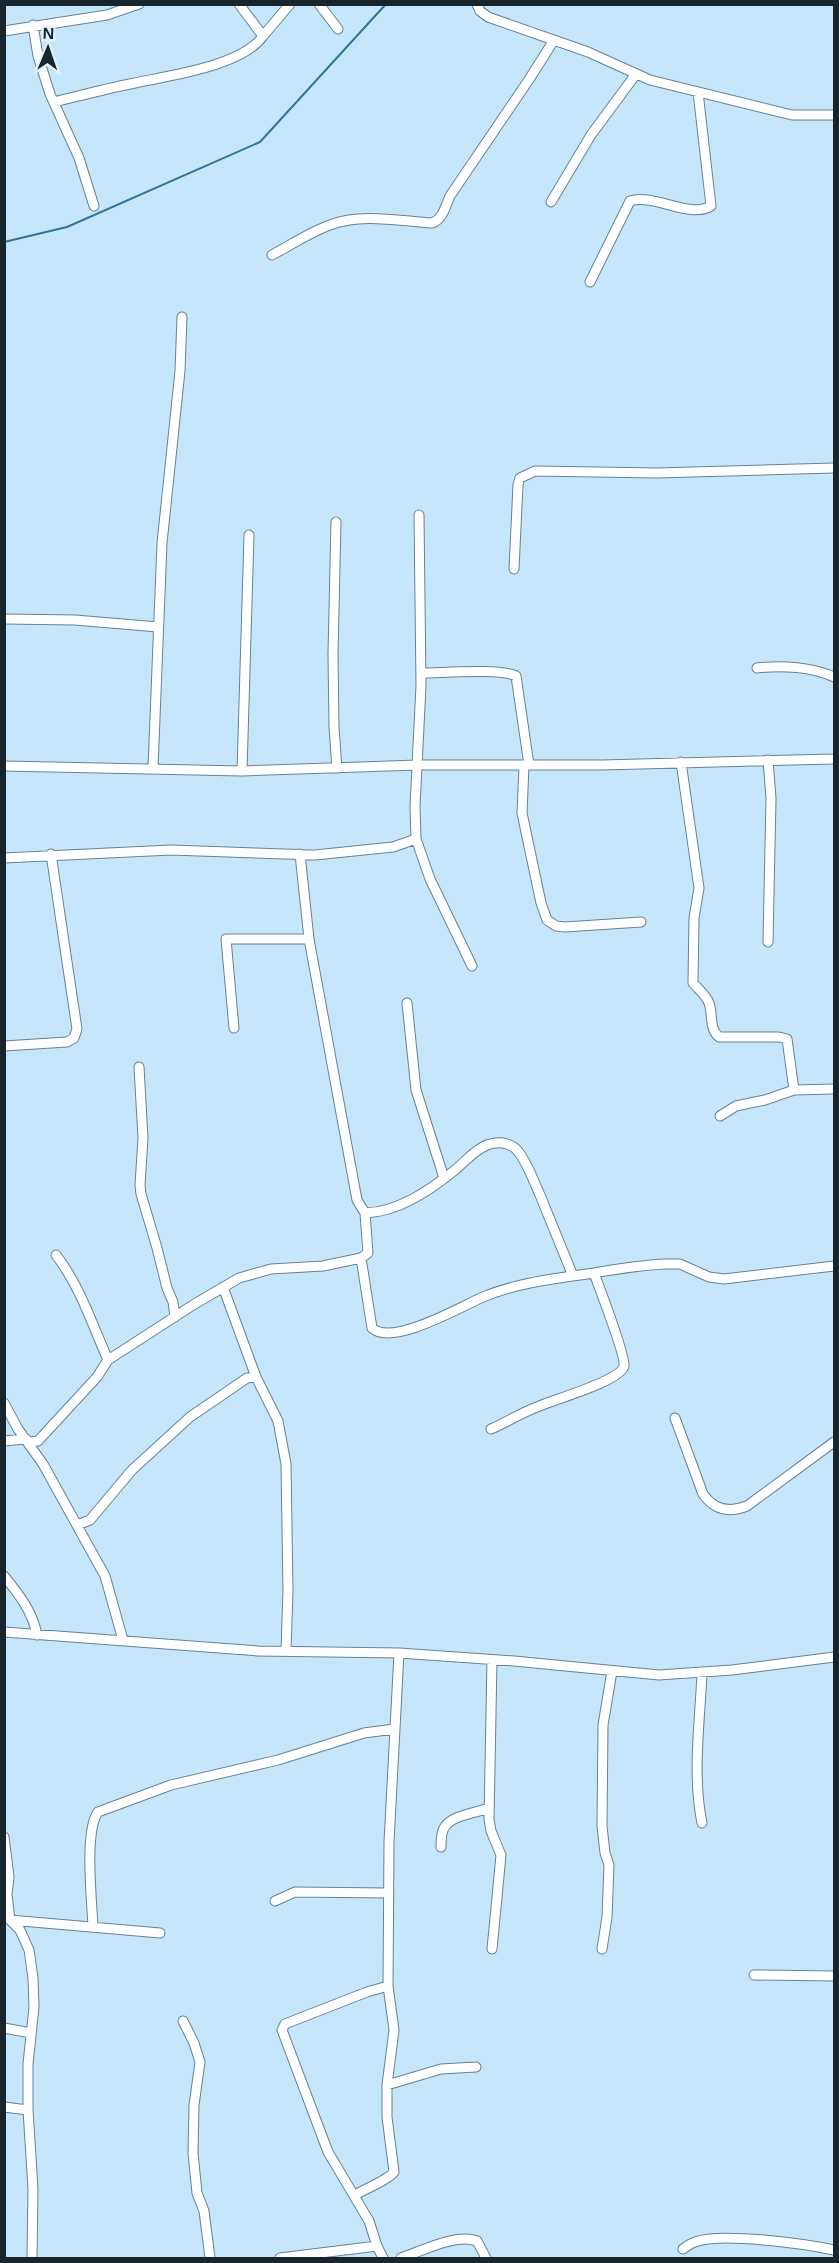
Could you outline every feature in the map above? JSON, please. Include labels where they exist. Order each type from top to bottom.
[{"type":"street","points":[[4,31],[106,15],[139,4]]},
{"type":"street","points":[[239,4],[263,36]]},
{"type":"street","points":[[54,102],[211,66],[240,54],[259,42],[290,4]]},
{"type":"street","points":[[319,4],[338,29]]},
{"type":"street","points":[[477,4],[488,17],[622,66],[636,74],[792,115],[834,115]]},
{"type":"street","points":[[33,25],[38,56],[54,102],[79,158],[94,206]]},
{"type":"street","points":[[273,255],[329,225],[340,222],[362,219],[432,223],[441,218],[450,196],[554,40]]},
{"type":"street","points":[[551,202],[591,135],[636,74]]},
{"type":"street","points":[[590,282],[630,201],[635,199],[695,209],[711,206],[698,92]]},
{"type":"street","points":[[153,768],[162,543],[180,371],[182,317]]},
{"type":"street","points":[[513,569],[518,485],[520,478],[527,473],[535,471],[657,473],[834,468]]},
{"type":"street","points":[[419,514],[421,672],[415,806],[416,840],[430,879],[472,966]]},
{"type":"street","points":[[336,522],[333,654],[334,727],[338,768]]},
{"type":"street","points":[[242,771],[249,535]]},
{"type":"street","points":[[4,619],[75,620],[158,627]]},
{"type":"street","points":[[757,668],[777,666],[825,673],[834,677]]},
{"type":"street","points":[[421,672],[516,676],[526,765],[522,813],[541,903],[547,920],[556,926],[565,927],[641,922]]},
{"type":"street","points":[[4,766],[242,771],[418,765],[834,759]]},
{"type":"street","points":[[768,760],[771,798],[768,942]]},
{"type":"street","points":[[681,762],[699,888],[694,918],[693,983],[705,995],[710,1005],[713,1029],[719,1037],[787,1039],[794,1090]]},
{"type":"street","points":[[4,858],[51,854],[182,850],[300,854],[393,847],[416,840]]},
{"type":"street","points":[[4,1046],[67,1042],[76,1035],[77,1029],[51,854]]},
{"type":"street","points":[[4,1441],[38,1441],[97,1377],[108,1360],[184,1310],[239,1278],[263,1270],[323,1266],[361,1258],[368,1253],[365,1214],[357,1200],[309,939],[300,854]]},
{"type":"street","points":[[234,1028],[226,939],[309,939]]},
{"type":"street","points":[[407,1004],[416,1090],[444,1178]]},
{"type":"street","points":[[139,1067],[143,1138],[141,1194],[173,1302],[175,1317]]},
{"type":"street","points":[[720,1116],[736,1106],[794,1090],[834,1089]]},
{"type":"street","points":[[365,1214],[395,1209],[444,1178],[485,1146],[496,1143],[511,1145],[517,1150],[529,1171],[573,1276]]},
{"type":"street","points":[[56,1255],[70,1272],[108,1360]]},
{"type":"street","points":[[361,1258],[372,1328],[380,1333],[425,1325],[482,1298],[517,1286],[647,1265],[680,1264],[713,1278],[737,1279],[834,1266]]},
{"type":"street","points":[[491,1429],[563,1395],[599,1384],[621,1370],[624,1363],[620,1347],[594,1273]]},
{"type":"street","points":[[223,1287],[256,1377],[278,1421],[286,1464],[288,1591],[285,1651]]},
{"type":"street","points":[[173,1302],[184,1310]]},
{"type":"street","points":[[77,1525],[90,1520],[132,1470],[190,1417],[248,1378],[256,1377]]},
{"type":"street","points":[[4,1403],[43,1464],[110,1587],[123,1640]]},
{"type":"street","points":[[675,1418],[703,1494],[708,1502],[723,1510],[747,1506],[834,1442]]},
{"type":"street","points":[[4,1576],[26,1608],[35,1625],[37,1635]]},
{"type":"street","points":[[4,1632],[285,1651],[399,1653],[659,1675],[702,1673],[834,1657]]},
{"type":"street","points":[[355,2195],[369,2186],[390,2178],[394,2172],[387,2117],[387,2085],[394,2030],[388,1986],[388,1893],[399,1653]]},
{"type":"street","points":[[492,1660],[489,1808],[491,1831],[501,1855],[492,1949]]},
{"type":"street","points":[[602,1949],[607,1917],[609,1865],[605,1853],[602,1826],[603,1725],[612,1671]]},
{"type":"street","points":[[702,1673],[698,1762],[698,1804],[702,1823]]},
{"type":"street","points":[[93,1927],[90,1863],[93,1827],[98,1812],[171,1785],[278,1760],[364,1733],[394,1729]]},
{"type":"street","points":[[441,1847],[442,1831],[448,1823],[489,1808]]},
{"type":"street","points":[[4,1837],[9,1877],[7,1919]]},
{"type":"street","points":[[275,1900],[295,1892],[388,1893]]},
{"type":"street","points":[[7,1919],[160,1933]]},
{"type":"street","points":[[7,1919],[20,1929],[30,1958],[34,2007],[28,2110],[33,2189],[32,2259]]},
{"type":"street","points":[[754,1975],[834,1976]]},
{"type":"street","points":[[383,2259],[369,2221],[328,2152],[282,2030],[285,2024],[388,1986]]},
{"type":"street","points":[[183,2021],[200,2062],[194,2105],[193,2153],[197,2193],[204,2211],[210,2259]]},
{"type":"street","points":[[4,2028],[31,2033]]},
{"type":"street","points":[[387,2085],[441,2069],[476,2067]]},
{"type":"street","points":[[4,2107],[28,2110]]},
{"type":"street","points":[[401,2259],[438,2244],[466,2239],[477,2241],[486,2259]]},
{"type":"street","points":[[683,2249],[703,2240],[732,2239],[801,2243],[834,2250]]},
{"type":"street","points":[[280,2259],[377,2246]]},
{"type":"waterway","points":[[4,242],[67,227],[260,142],[386,4]]}]
